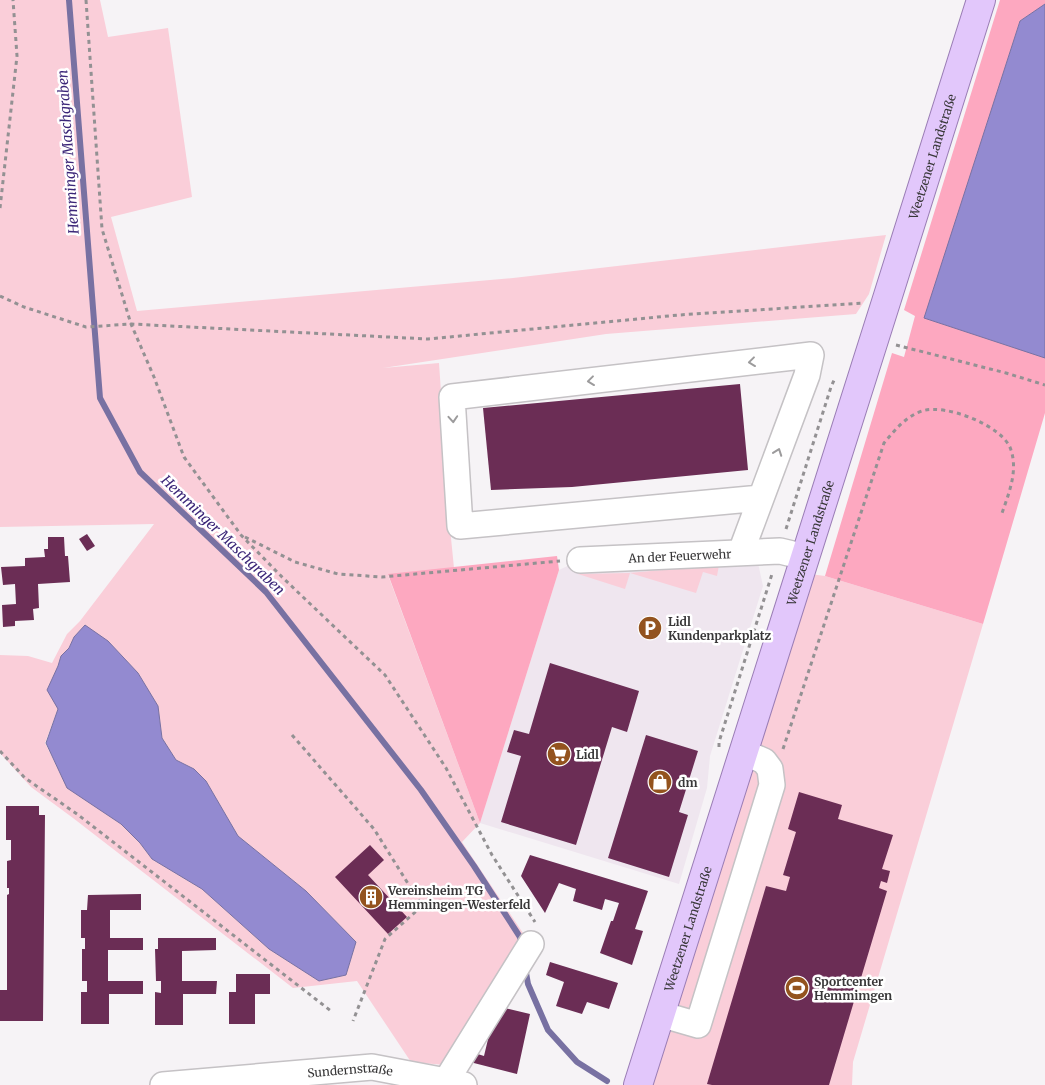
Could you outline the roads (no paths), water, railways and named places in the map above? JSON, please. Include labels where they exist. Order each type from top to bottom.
[{"type":"main road","name":"Weetzener Landstraße","points":[[638,1085],[743,752],[792,554],[874,340],[981,0]]},
{"type":"street","points":[[741,552],[807,375],[811,355],[452,397],[460,526],[761,498]]},
{"type":"street","name":"An der Feuerwehr","points":[[580,560],[741,552],[792,554]]},
{"type":"street","points":[[660,1014],[698,1025],[772,786],[770,769],[764,761],[743,752]]},
{"type":"street","name":"Sundernstraße","points":[[163,1085],[371,1076],[455,1083],[525,953]]},
{"type":"waterway","name":"Hemminger Maschgraben","points":[[69,0],[100,398],[140,472],[266,592],[421,790],[474,866],[520,937],[521,945]]},
{"type":"waterway","name":"Hemminger Maschgraben","points":[[525,967],[528,984],[548,1030],[577,1062],[607,1081]]},
{"type":"place","name":"Lidl Kundenparkplatz","points":[[650,628]]},
{"type":"place","name":"Lidl","points":[[559,754]]},
{"type":"place","name":"dm","points":[[660,782]]},
{"type":"place","name":"Vereinsheim TG Hemmingen-Westerfeld","points":[[371,897]]},
{"type":"place","name":"Sportcenter Hemmimgen","points":[[797,988]]}]
